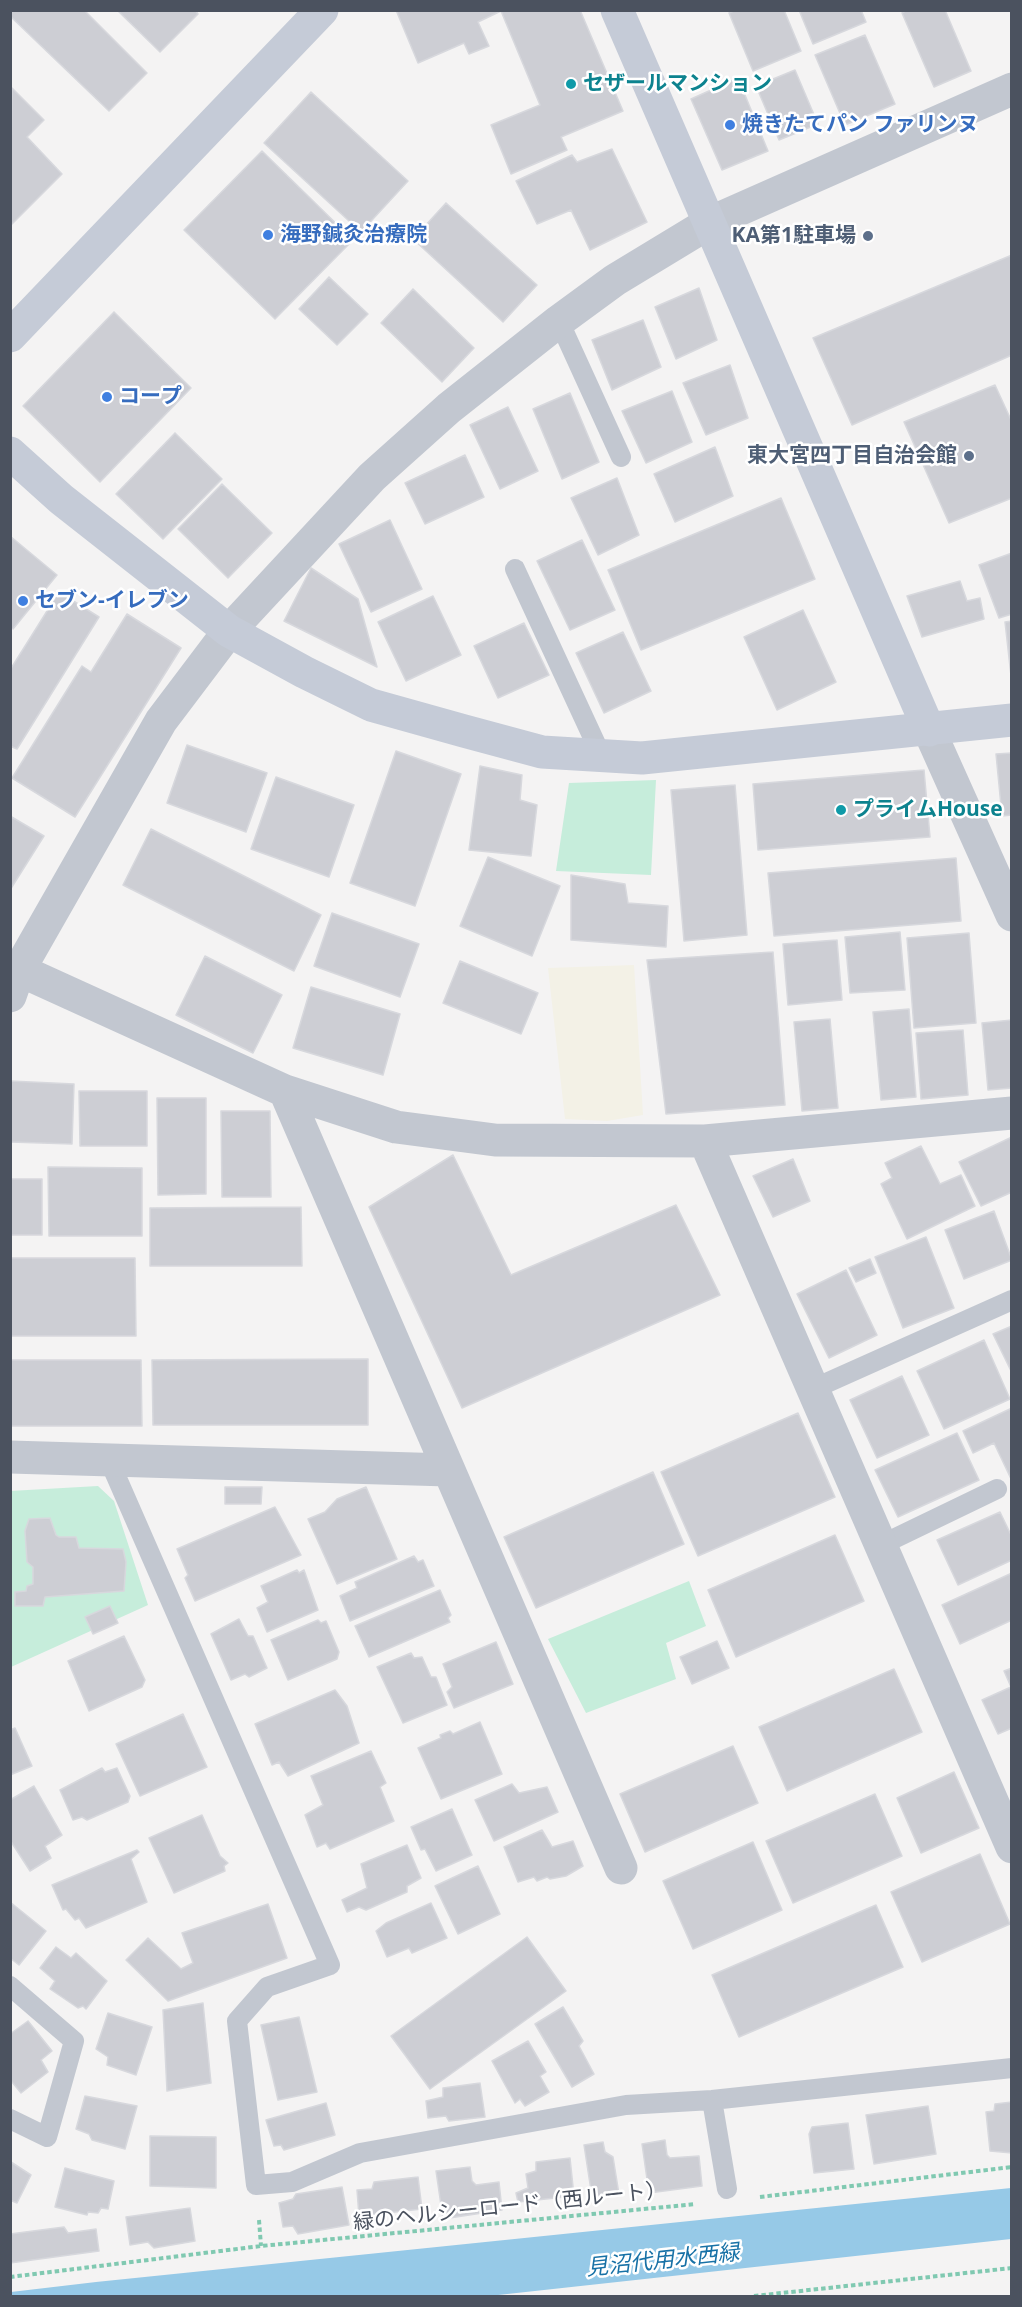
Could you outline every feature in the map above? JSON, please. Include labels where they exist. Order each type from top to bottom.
[{"type":"street","points":[[10,336],[322,10]]},
{"type":"street","points":[[617,10],[1011,915]]},
{"type":"street","points":[[1011,89],[709,223],[615,280],[449,408],[372,477],[229,631],[161,721],[15,983],[285,1091],[396,1127],[495,1140],[705,1141],[1011,1113]]},
{"type":"street","points":[[10,453],[61,499],[229,631],[303,672],[371,705],[542,752],[642,758],[1011,720]]},
{"type":"street","points":[[285,1091],[621,1868]]},
{"type":"street","points":[[705,1141],[1011,1847]]},
{"type":"street","points":[[10,1457],[448,1470]]},
{"type":"lane","points":[[559,321],[621,457]]},
{"type":"lane","points":[[515,569],[601,755]]},
{"type":"lane","points":[[813,1389],[1011,1300]]},
{"type":"lane","points":[[109,1460],[330,1965],[267,1987],[237,2021],[256,2186],[292,2182],[360,2153],[626,2105],[712,2100],[1011,2068]]},
{"type":"lane","points":[[880,1545],[997,1489]]},
{"type":"lane","points":[[10,1986],[74,2041],[47,2137],[10,2119]]},
{"type":"lane","points":[[712,2100],[727,2189]]},
{"type":"path","points":[[752,2198],[1011,2167]]},
{"type":"path","name":"緑のヘルシーロード（西ルート）","points":[[10,2277],[261,2246],[705,2203]]},
{"type":"path","points":[[754,2296],[1011,2268]]},
{"type":"green space","points":[[656,780],[651,875],[556,871],[569,783]]},
{"type":"green space","points":[[98,1486],[114,1501],[148,1605],[11,1667],[10,1491]]},
{"type":"green space","points":[[689,1581],[706,1626],[666,1643],[676,1679],[586,1713],[548,1639]]},
{"type":"sand","points":[[634,965],[643,1115],[607,1121],[565,1119],[548,968]]},
{"type":"water","name":"見沼代用水西緑","points":[[1011,2188],[1011,2239],[489,2296],[11,2296],[11,2292],[96,2282]]},
{"type":"building","points":[[10,10],[84,10],[147,73],[109,111],[10,16]]},
{"type":"building","points":[[117,10],[195,10],[198,14],[160,52]]},
{"type":"building","name":"セザールマンション","points":[[396,10],[580,10],[623,111],[561,137],[567,150],[511,174],[491,125],[540,105],[501,11],[478,22],[489,46],[469,54],[464,43],[418,63]]},
{"type":"building","points":[[736,10],[784,10],[801,51],[753,71],[729,13]]},
{"type":"building","points":[[799,10],[861,10],[866,22],[813,44]]},
{"type":"building","points":[[907,10],[945,10],[971,71],[934,87],[902,13]]},
{"type":"building","points":[[865,35],[895,104],[845,125],[815,55]]},
{"type":"building","points":[[795,70],[818,124],[779,140],[756,86]]},
{"type":"building","name":"焼きたてパン ファリンヌ","points":[[738,78],[768,151],[722,170],[691,99]]},
{"type":"building","points":[[12,88],[44,120],[27,137],[62,174],[10,226]]},
{"type":"building","points":[[311,92],[408,181],[361,232],[264,143]]},
{"type":"building","points":[[612,149],[647,222],[590,250],[571,210],[537,224],[516,181],[572,155],[577,162]]},
{"type":"building","name":"海野鍼灸治療院","points":[[262,151],[353,240],[275,319],[184,230]]},
{"type":"building","points":[[446,203],[537,285],[503,322],[413,239]]},
{"type":"building","points":[[1012,255],[1012,355],[852,425],[813,338]]},
{"type":"building","points":[[329,277],[368,314],[337,345],[299,309]]},
{"type":"building","points":[[699,288],[717,340],[676,359],[655,307]]},
{"type":"building","points":[[413,289],[474,348],[442,382],[381,323]]},
{"type":"building","name":"コープ","points":[[114,312],[191,388],[100,482],[23,406]]},
{"type":"building","points":[[643,320],[661,367],[612,390],[592,340]]},
{"type":"building","points":[[730,365],[748,418],[706,435],[683,383]]},
{"type":"building","points":[[995,385],[1012,422],[1012,498],[949,523],[904,422]]},
{"type":"building","points":[[672,391],[692,442],[646,463],[622,411]]},
{"type":"building","points":[[570,393],[599,462],[562,479],[533,409]]},
{"type":"building","points":[[508,407],[538,471],[500,489],[470,425]]},
{"type":"building","points":[[175,433],[222,479],[163,539],[116,494]]},
{"type":"building","points":[[715,447],[733,496],[675,522],[654,474]]},
{"type":"building","points":[[465,455],[484,497],[425,524],[405,483]]},
{"type":"building","points":[[617,478],[639,535],[598,555],[571,498]]},
{"type":"building","points":[[222,484],[272,533],[228,578],[178,529]]},
{"type":"building","points":[[781,498],[815,579],[641,650],[608,570]]},
{"type":"building","points":[[390,520],[422,589],[371,612],[339,544]]},
{"type":"building","name":"セブン-イレブン","points":[[10,536],[57,575],[13,629],[10,627]]},
{"type":"building","points":[[582,540],[615,610],[570,630],[537,561]]},
{"type":"building","points":[[1012,553],[1012,614],[999,618],[979,565]]},
{"type":"building","points":[[311,568],[358,599],[377,667],[284,621]]},
{"type":"building","points":[[960,581],[967,601],[980,598],[984,619],[922,637],[907,596]]},
{"type":"building","points":[[59,592],[99,617],[17,749],[10,746],[10,670]]},
{"type":"building","points":[[433,596],[461,655],[406,681],[378,622]]},
{"type":"building","points":[[803,610],[836,682],[777,710],[744,637]]},
{"type":"building","points":[[127,614],[181,648],[75,817],[12,778],[82,666],[91,672]]},
{"type":"building","points":[[1012,621],[1012,685],[1005,622]]},
{"type":"building","points":[[524,623],[549,675],[498,698],[474,646]]},
{"type":"building","points":[[623,632],[651,691],[604,713],[576,653]]},
{"type":"building","points":[[187,745],[267,773],[246,832],[167,803]]},
{"type":"building","points":[[396,751],[461,774],[415,906],[350,883]]},
{"type":"building","points":[[1012,753],[1012,815],[1002,816],[996,754]]},
{"type":"building","points":[[480,766],[522,775],[520,800],[537,805],[531,856],[469,850]]},
{"type":"building","name":"プライムHouse","points":[[924,770],[930,837],[758,850],[753,784]]},
{"type":"building","points":[[276,777],[354,805],[329,877],[251,849]]},
{"type":"building","points":[[735,785],[747,935],[684,941],[671,790]]},
{"type":"building","points":[[10,816],[44,836],[10,890]]},
{"type":"building","points":[[151,829],[321,915],[294,971],[123,885]]},
{"type":"building","points":[[488,857],[560,886],[532,956],[460,926]]},
{"type":"building","points":[[956,858],[961,921],[774,936],[768,873]]},
{"type":"building","points":[[571,875],[625,884],[628,903],[668,906],[666,947],[571,940]]},
{"type":"building","points":[[332,913],[419,944],[400,997],[314,966]]},
{"type":"building","points":[[900,932],[905,990],[850,993],[845,937]]},
{"type":"building","points":[[969,933],[976,1023],[914,1028],[907,938]]},
{"type":"building","points":[[837,940],[842,1000],[788,1005],[783,944]]},
{"type":"building","points":[[773,952],[785,1105],[666,1114],[647,960]]},
{"type":"building","points":[[205,956],[282,995],[253,1053],[176,1015]]},
{"type":"building","points":[[460,961],[538,993],[521,1034],[443,1003]]},
{"type":"building","points":[[311,987],[400,1014],[383,1075],[293,1048]]},
{"type":"building","points":[[909,1009],[916,1097],[881,1100],[873,1012]]},
{"type":"building","points":[[830,1019],[838,1108],[802,1111],[794,1022]]},
{"type":"building","points":[[1012,1020],[1012,1088],[988,1090],[982,1023]]},
{"type":"building","points":[[963,1030],[968,1095],[921,1099],[916,1033]]},
{"type":"building","points":[[10,1081],[74,1084],[72,1144],[10,1142]]},
{"type":"building","points":[[79,1091],[147,1091],[147,1146],[80,1146]]},
{"type":"building","points":[[157,1098],[206,1098],[206,1194],[158,1195]]},
{"type":"building","points":[[221,1111],[270,1111],[271,1197],[222,1197]]},
{"type":"building","points":[[1012,1137],[1012,1192],[981,1206],[959,1162]]},
{"type":"building","points":[[921,1146],[940,1184],[961,1175],[975,1206],[907,1239],[881,1184],[892,1178],[885,1163]]},
{"type":"building","points":[[453,1155],[511,1275],[676,1205],[720,1295],[462,1408],[369,1207]]},
{"type":"building","points":[[793,1159],[810,1201],[773,1217],[753,1176]]},
{"type":"building","points":[[48,1167],[142,1168],[142,1236],[49,1236]]},
{"type":"building","points":[[10,1179],[42,1179],[42,1235],[10,1235]]},
{"type":"building","points":[[301,1207],[302,1266],[150,1266],[150,1208]]},
{"type":"building","points":[[994,1211],[1012,1260],[964,1279],[945,1230]]},
{"type":"building","points":[[926,1237],[954,1308],[903,1328],[875,1257]]},
{"type":"building","points":[[10,1258],[135,1258],[136,1336],[10,1336]]},
{"type":"building","points":[[870,1259],[876,1273],[856,1282],[849,1268]]},
{"type":"building","points":[[846,1270],[877,1335],[829,1358],[797,1294]]},
{"type":"building","points":[[1012,1326],[1012,1373],[993,1334]]},
{"type":"building","points":[[984,1340],[1010,1399],[944,1429],[917,1371]]},
{"type":"building","points":[[368,1359],[368,1425],[153,1425],[152,1360]]},
{"type":"building","points":[[10,1360],[141,1360],[142,1426],[10,1426]]},
{"type":"building","points":[[902,1376],[929,1435],[877,1458],[850,1400]]},
{"type":"building","points":[[1012,1408],[1012,1481],[994,1443],[973,1453],[963,1431]]},
{"type":"building","points":[[798,1413],[835,1497],[698,1556],[661,1472]]},
{"type":"building","points":[[957,1433],[979,1480],[898,1517],[875,1470]]},
{"type":"building","points":[[653,1472],[684,1544],[536,1608],[504,1537]]},
{"type":"building","points":[[225,1487],[262,1487],[261,1504],[225,1504]]},
{"type":"building","points":[[366,1487],[397,1559],[337,1584],[308,1519],[325,1512],[337,1499]]},
{"type":"building","points":[[275,1507],[301,1555],[195,1601],[185,1578],[188,1575],[177,1549]]},
{"type":"building","points":[[1000,1512],[1012,1537],[1012,1560],[958,1585],[937,1540]]},
{"type":"building","points":[[50,1518],[56,1535],[76,1537],[79,1548],[123,1549],[126,1562],[124,1591],[45,1597],[43,1606],[15,1606],[15,1592],[26,1591],[27,1586],[33,1584],[33,1567],[27,1562],[25,1531],[29,1519]]},
{"type":"building","points":[[835,1535],[864,1601],[736,1657],[708,1590]]},
{"type":"building","points":[[414,1556],[418,1562],[423,1560],[434,1586],[350,1621],[340,1596],[357,1588],[355,1582]]},
{"type":"building","points":[[297,1570],[299,1573],[304,1570],[318,1610],[267,1632],[257,1608],[268,1602],[261,1586]]},
{"type":"building","points":[[1012,1573],[1012,1620],[960,1644],[942,1605]]},
{"type":"building","points":[[440,1590],[451,1615],[448,1618],[450,1622],[369,1657],[355,1626]]},
{"type":"building","points":[[110,1606],[118,1623],[93,1634],[85,1617]]},
{"type":"building","points":[[239,1619],[248,1636],[253,1636],[267,1668],[249,1677],[245,1674],[231,1680],[211,1634]]},
{"type":"building","points":[[318,1620],[321,1623],[326,1621],[339,1652],[337,1659],[288,1680],[271,1640]]},
{"type":"building","points":[[124,1636],[145,1680],[142,1687],[89,1711],[68,1661]]},
{"type":"building","points":[[717,1641],[729,1668],[692,1684],[680,1657]]},
{"type":"building","points":[[496,1642],[513,1684],[454,1708],[447,1692],[452,1687],[443,1664]]},
{"type":"building","points":[[411,1653],[414,1658],[422,1657],[431,1677],[436,1677],[447,1705],[403,1723],[377,1667]]},
{"type":"building","points":[[1012,1668],[1012,1728],[998,1734],[982,1700],[1011,1687],[1004,1671]]},
{"type":"building","points":[[894,1669],[922,1732],[787,1791],[759,1727]]},
{"type":"building","points":[[335,1690],[347,1706],[359,1743],[288,1776],[279,1762],[272,1765],[255,1724]]},
{"type":"building","points":[[183,1714],[207,1767],[140,1796],[116,1744]]},
{"type":"building","points":[[480,1722],[502,1774],[441,1799],[418,1748],[441,1738],[440,1735],[450,1731],[453,1734]]},
{"type":"building","points":[[15,1728],[32,1766],[10,1775],[10,1730]]},
{"type":"building","points":[[733,1746],[758,1803],[645,1852],[620,1794]]},
{"type":"building","points":[[371,1751],[386,1783],[380,1787],[394,1821],[330,1849],[326,1843],[317,1847],[305,1815],[323,1805],[311,1776]]},
{"type":"building","points":[[102,1768],[105,1772],[117,1768],[130,1796],[128,1802],[87,1820],[82,1817],[73,1820],[60,1790]]},
{"type":"building","points":[[954,1772],[979,1828],[921,1853],[897,1798]]},
{"type":"building","points":[[512,1784],[519,1793],[547,1787],[558,1812],[494,1841],[475,1800]]},
{"type":"building","points":[[34,1786],[62,1835],[45,1846],[51,1858],[30,1871],[10,1840],[10,1800]]},
{"type":"building","points":[[875,1794],[902,1856],[793,1903],[766,1841]]},
{"type":"building","points":[[452,1809],[472,1855],[436,1871],[425,1849],[421,1850],[411,1827]]},
{"type":"building","points":[[202,1815],[220,1856],[228,1863],[224,1866],[225,1871],[174,1893],[149,1838]]},
{"type":"building","points":[[542,1830],[552,1847],[573,1841],[583,1866],[566,1876],[550,1879],[547,1877],[537,1881],[534,1877],[518,1882],[504,1847]]},
{"type":"building","points":[[753,1842],[782,1910],[693,1949],[663,1881]]},
{"type":"building","points":[[407,1845],[421,1878],[407,1886],[407,1892],[366,1910],[359,1907],[347,1912],[342,1900],[367,1888],[361,1864]]},
{"type":"building","points":[[137,1850],[139,1852],[131,1859],[147,1902],[86,1928],[79,1918],[75,1920],[66,1909],[63,1910],[52,1885]]},
{"type":"building","points":[[980,1854],[1010,1924],[922,1962],[891,1892]]},
{"type":"building","points":[[478,1866],[500,1914],[458,1934],[435,1886]]},
{"type":"building","points":[[10,1902],[46,1931],[19,1965],[10,1958]]},
{"type":"building","points":[[431,1903],[447,1938],[412,1953],[409,1948],[387,1957],[376,1931],[386,1923]]},
{"type":"building","points":[[268,1904],[287,1958],[168,2001],[126,1960],[148,1938],[181,1969],[193,1963],[182,1933]]},
{"type":"building","points":[[876,1905],[903,1967],[739,2037],[712,1975]]},
{"type":"building","points":[[527,1937],[566,1991],[430,2089],[391,2036]]},
{"type":"building","points":[[56,1947],[71,1958],[76,1953],[107,1981],[86,2009],[83,2006],[78,2008],[50,1989],[55,1981],[40,1968]]},
{"type":"building","points":[[203,2003],[211,2083],[167,2091],[163,2010]]},
{"type":"building","points":[[563,2007],[583,2041],[579,2046],[594,2074],[572,2087],[535,2024]]},
{"type":"building","points":[[108,2013],[152,2027],[136,2075],[107,2065],[108,2057],[96,2049]]},
{"type":"building","points":[[299,2017],[317,2092],[278,2100],[261,2025]]},
{"type":"building","points":[[28,2021],[52,2051],[41,2060],[48,2072],[21,2093],[12,2082],[10,2084],[10,2034]]},
{"type":"building","points":[[528,2041],[546,2072],[540,2076],[549,2092],[525,2106],[520,2099],[515,2103],[492,2061]]},
{"type":"building","points":[[480,2083],[485,2117],[449,2121],[446,2116],[428,2118],[426,2101],[443,2097],[443,2088]]},
{"type":"building","points":[[85,2096],[137,2106],[125,2149],[92,2140],[89,2134],[76,2129]]},
{"type":"building","points":[[1012,2102],[1012,2153],[990,2151],[986,2112],[994,2111],[995,2104]]},
{"type":"building","points":[[326,2103],[335,2135],[284,2150],[281,2145],[274,2146],[266,2120]]},
{"type":"building","points":[[928,2106],[936,2154],[874,2164],[866,2115]]},
{"type":"building","points":[[848,2123],[854,2169],[814,2173],[809,2134],[812,2127]]},
{"type":"building","points":[[150,2136],[216,2137],[216,2188],[150,2186]]},
{"type":"building","points":[[665,2140],[667,2155],[670,2158],[699,2156],[702,2186],[649,2193],[642,2144]]},
{"type":"building","points":[[603,2142],[605,2152],[613,2157],[619,2194],[592,2197],[584,2145]]},
{"type":"building","points":[[10,2158],[11,2162],[31,2175],[17,2203],[10,2200]]},
{"type":"building","points":[[570,2158],[574,2196],[518,2202],[516,2193],[528,2188],[526,2174],[536,2171],[536,2162]]},
{"type":"building","points":[[470,2167],[472,2181],[476,2185],[499,2182],[502,2210],[443,2219],[436,2171]]},
{"type":"building","points":[[65,2168],[114,2181],[108,2209],[101,2208],[98,2213],[88,2212],[87,2215],[55,2207]]},
{"type":"building","points":[[418,2177],[422,2209],[359,2216],[357,2190],[372,2189],[374,2182]]},
{"type":"building","points":[[342,2187],[349,2225],[298,2234],[293,2226],[283,2227],[279,2203],[293,2199],[296,2194]]},
{"type":"building","points":[[190,2208],[195,2241],[154,2248],[148,2242],[130,2245],[126,2217]]},
{"type":"building","points":[[64,2227],[68,2233],[96,2229],[99,2251],[10,2263],[10,2234]]},
{"type":"place","name":"セザールマンション","points":[[571,84]]},
{"type":"place","name":"焼きたてパン ファリンヌ","points":[[730,125]]},
{"type":"place","name":"海野鍼灸治療院","points":[[268,235]]},
{"type":"place","name":"KA第1駐車場","points":[[868,236]]},
{"type":"place","name":"コープ","points":[[107,397]]},
{"type":"place","name":"東大宮四丁目自治会館","points":[[969,456]]},
{"type":"place","name":"セブン-イレブン","points":[[23,601]]},
{"type":"place","name":"プライムHouse","points":[[841,810]]}]
